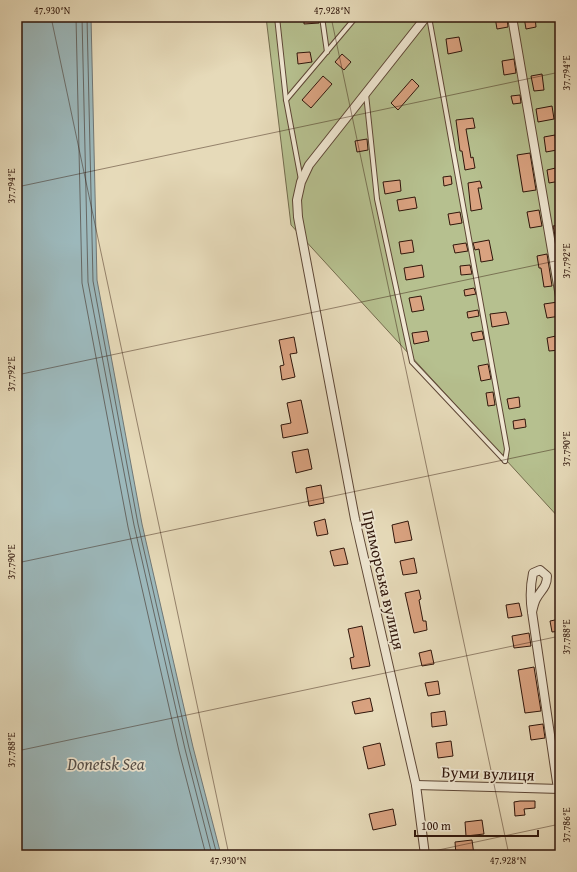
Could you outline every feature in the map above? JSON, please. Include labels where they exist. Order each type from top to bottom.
[{"type":"street","name":"Приморська вулиця","points":[[425,855],[416,785],[355,519],[314,311],[298,217],[297,200],[301,182],[309,165],[428,17]]},
{"type":"street","points":[[512,17],[560,297]]},
{"type":"street","points":[[532,612],[559,789]]},
{"type":"street","name":"Буми вулиця","points":[[416,785],[559,789]]},
{"type":"lane","points":[[277,17],[286,100],[301,182]]},
{"type":"lane","points":[[322,17],[327,52]]},
{"type":"lane","points":[[286,100],[356,17]]},
{"type":"lane","points":[[366,93],[378,199],[412,362],[505,460],[507,449],[428,17]]},
{"type":"green space","points":[[266,17],[560,17],[560,519],[291,225]]},
{"type":"water","name":"Donetsk Sea","points":[[17,17],[91,17],[97,280],[142,524],[193,747],[221,855],[17,855]]},
{"type":"building","points":[[304,17],[319,17],[319,23],[304,24]]},
{"type":"building","points":[[495,17],[507,17],[508,27],[497,29]]},
{"type":"building","points":[[524,17],[535,17],[536,27],[526,29]]},
{"type":"building","points":[[459,37],[462,51],[448,54],[446,39]]},
{"type":"building","points":[[310,52],[312,62],[298,64],[297,53]]},
{"type":"building","points":[[342,54],[351,62],[344,70],[335,62]]},
{"type":"building","points":[[514,59],[516,73],[504,75],[502,61]]},
{"type":"building","points":[[542,74],[544,90],[534,91],[531,76]]},
{"type":"building","points":[[323,76],[332,84],[311,108],[302,100]]},
{"type":"building","points":[[412,79],[419,86],[398,110],[391,103]]},
{"type":"building","points":[[520,95],[521,103],[513,104],[511,96]]},
{"type":"building","points":[[552,106],[554,119],[538,122],[536,109]]},
{"type":"building","points":[[473,118],[475,128],[466,129],[471,158],[473,157],[475,168],[465,170],[462,151],[460,151],[456,120]]},
{"type":"building","points":[[555,135],[557,150],[546,152],[544,137]]},
{"type":"building","points":[[367,139],[368,150],[357,152],[355,141]]},
{"type":"building","points":[[530,153],[536,190],[523,192],[517,155]]},
{"type":"building","points":[[560,167],[560,181],[549,183],[547,170]]},
{"type":"building","points":[[451,176],[452,184],[444,186],[443,177]]},
{"type":"building","points":[[400,180],[401,191],[385,194],[383,182]]},
{"type":"building","points":[[480,181],[482,188],[478,188],[482,209],[471,211],[468,183]]},
{"type":"building","points":[[415,197],[417,208],[399,211],[397,200]]},
{"type":"building","points":[[539,210],[542,226],[530,228],[527,212]]},
{"type":"building","points":[[460,212],[462,223],[450,225],[448,214]]},
{"type":"building","points":[[560,225],[560,250],[558,250],[553,226]]},
{"type":"building","points":[[412,240],[414,252],[401,254],[399,242]]},
{"type":"building","points":[[489,240],[493,260],[481,262],[479,249],[475,250],[473,243]]},
{"type":"building","points":[[466,243],[468,251],[455,253],[453,245]]},
{"type":"building","points":[[547,254],[552,286],[544,287],[541,268],[539,268],[537,256]]},
{"type":"building","points":[[422,265],[424,277],[406,280],[404,268]]},
{"type":"building","points":[[470,265],[472,274],[461,275],[460,266]]},
{"type":"building","points":[[474,288],[476,294],[465,296],[464,290]]},
{"type":"building","points":[[421,296],[424,310],[412,312],[409,298]]},
{"type":"building","points":[[558,302],[560,316],[547,318],[544,304]]},
{"type":"building","points":[[478,310],[479,316],[468,318],[467,312]]},
{"type":"building","points":[[506,312],[509,324],[492,327],[490,314]]},
{"type":"building","points":[[427,331],[429,341],[414,344],[412,333]]},
{"type":"building","points":[[482,331],[484,339],[473,341],[471,333]]},
{"type":"building","points":[[560,335],[560,350],[549,351],[547,338]]},
{"type":"building","points":[[294,337],[297,353],[290,354],[295,377],[282,380],[280,366],[284,365],[279,340]]},
{"type":"building","points":[[488,364],[491,379],[481,381],[478,366]]},
{"type":"building","points":[[493,392],[495,405],[488,406],[486,393]]},
{"type":"building","points":[[519,397],[520,407],[509,409],[507,399]]},
{"type":"building","points":[[301,400],[308,433],[283,438],[281,425],[291,423],[287,403]]},
{"type":"building","points":[[525,419],[526,427],[514,429],[513,421]]},
{"type":"building","points":[[308,449],[312,469],[296,473],[292,452]]},
{"type":"building","points":[[321,485],[324,503],[309,506],[306,488]]},
{"type":"building","points":[[325,519],[328,534],[317,536],[314,522]]},
{"type":"building","points":[[408,521],[412,540],[395,543],[392,525]]},
{"type":"building","points":[[344,548],[348,564],[334,566],[330,551]]},
{"type":"building","points":[[414,558],[417,573],[403,575],[400,561]]},
{"type":"building","points":[[419,590],[421,599],[419,600],[423,621],[426,621],[427,630],[414,633],[405,593]]},
{"type":"building","points":[[519,603],[522,616],[508,618],[506,605]]},
{"type":"building","points":[[560,619],[560,631],[552,632],[550,621]]},
{"type":"building","points":[[362,626],[370,666],[352,669],[350,658],[354,657],[348,629]]},
{"type":"building","points":[[529,633],[531,646],[514,648],[512,636]]},
{"type":"building","points":[[431,650],[434,664],[422,666],[419,653]]},
{"type":"building","points":[[534,667],[541,711],[525,713],[518,670]]},
{"type":"building","points":[[438,681],[440,694],[428,696],[425,683]]},
{"type":"building","points":[[370,698],[373,711],[355,714],[352,702]]},
{"type":"building","points":[[445,711],[447,725],[432,727],[431,713]]},
{"type":"building","points":[[543,724],[545,738],[531,740],[529,726]]},
{"type":"building","points":[[451,741],[453,756],[438,758],[436,743]]},
{"type":"building","points":[[380,743],[385,765],[368,769],[363,747]]},
{"type":"building","points":[[535,801],[535,808],[524,809],[525,815],[515,816],[514,802]]},
{"type":"building","points":[[393,809],[396,825],[373,830],[369,814]]},
{"type":"building","points":[[482,820],[484,834],[466,836],[465,822]]},
{"type":"building","points":[[472,840],[474,855],[456,855],[455,842]]}]
